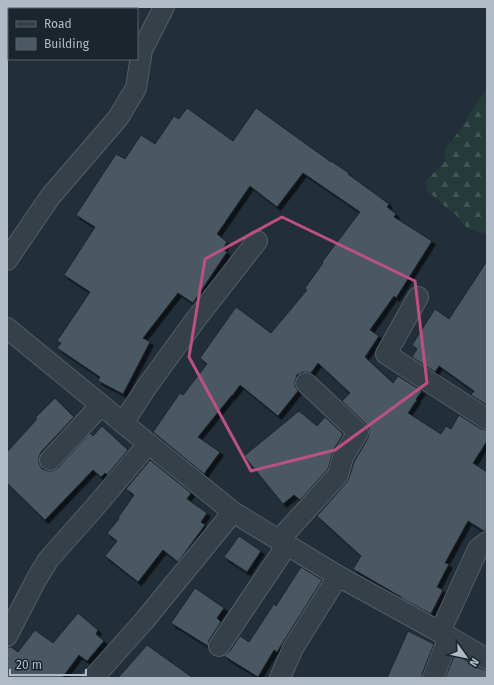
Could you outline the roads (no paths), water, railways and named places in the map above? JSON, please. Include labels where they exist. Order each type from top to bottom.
[{"type":"street","points":[[7,260],[50,197],[118,118],[136,88],[142,50],[164,7]]},
{"type":"street","points":[[123,423],[196,319],[257,241]]},
{"type":"street","points":[[418,298],[386,354],[487,419]]},
{"type":"street","points":[[7,328],[233,512],[338,576],[487,659]]},
{"type":"street","points":[[219,646],[283,542],[338,475],[343,457],[358,432],[306,383]]},
{"type":"street","points":[[50,460],[101,405]]},
{"type":"street","points":[[7,636],[48,560],[148,444]]},
{"type":"street","points":[[93,678],[144,620],[233,512]]},
{"type":"street","points":[[433,678],[444,634],[478,550],[487,542]]},
{"type":"street","points":[[280,678],[293,648],[338,576]]}]
